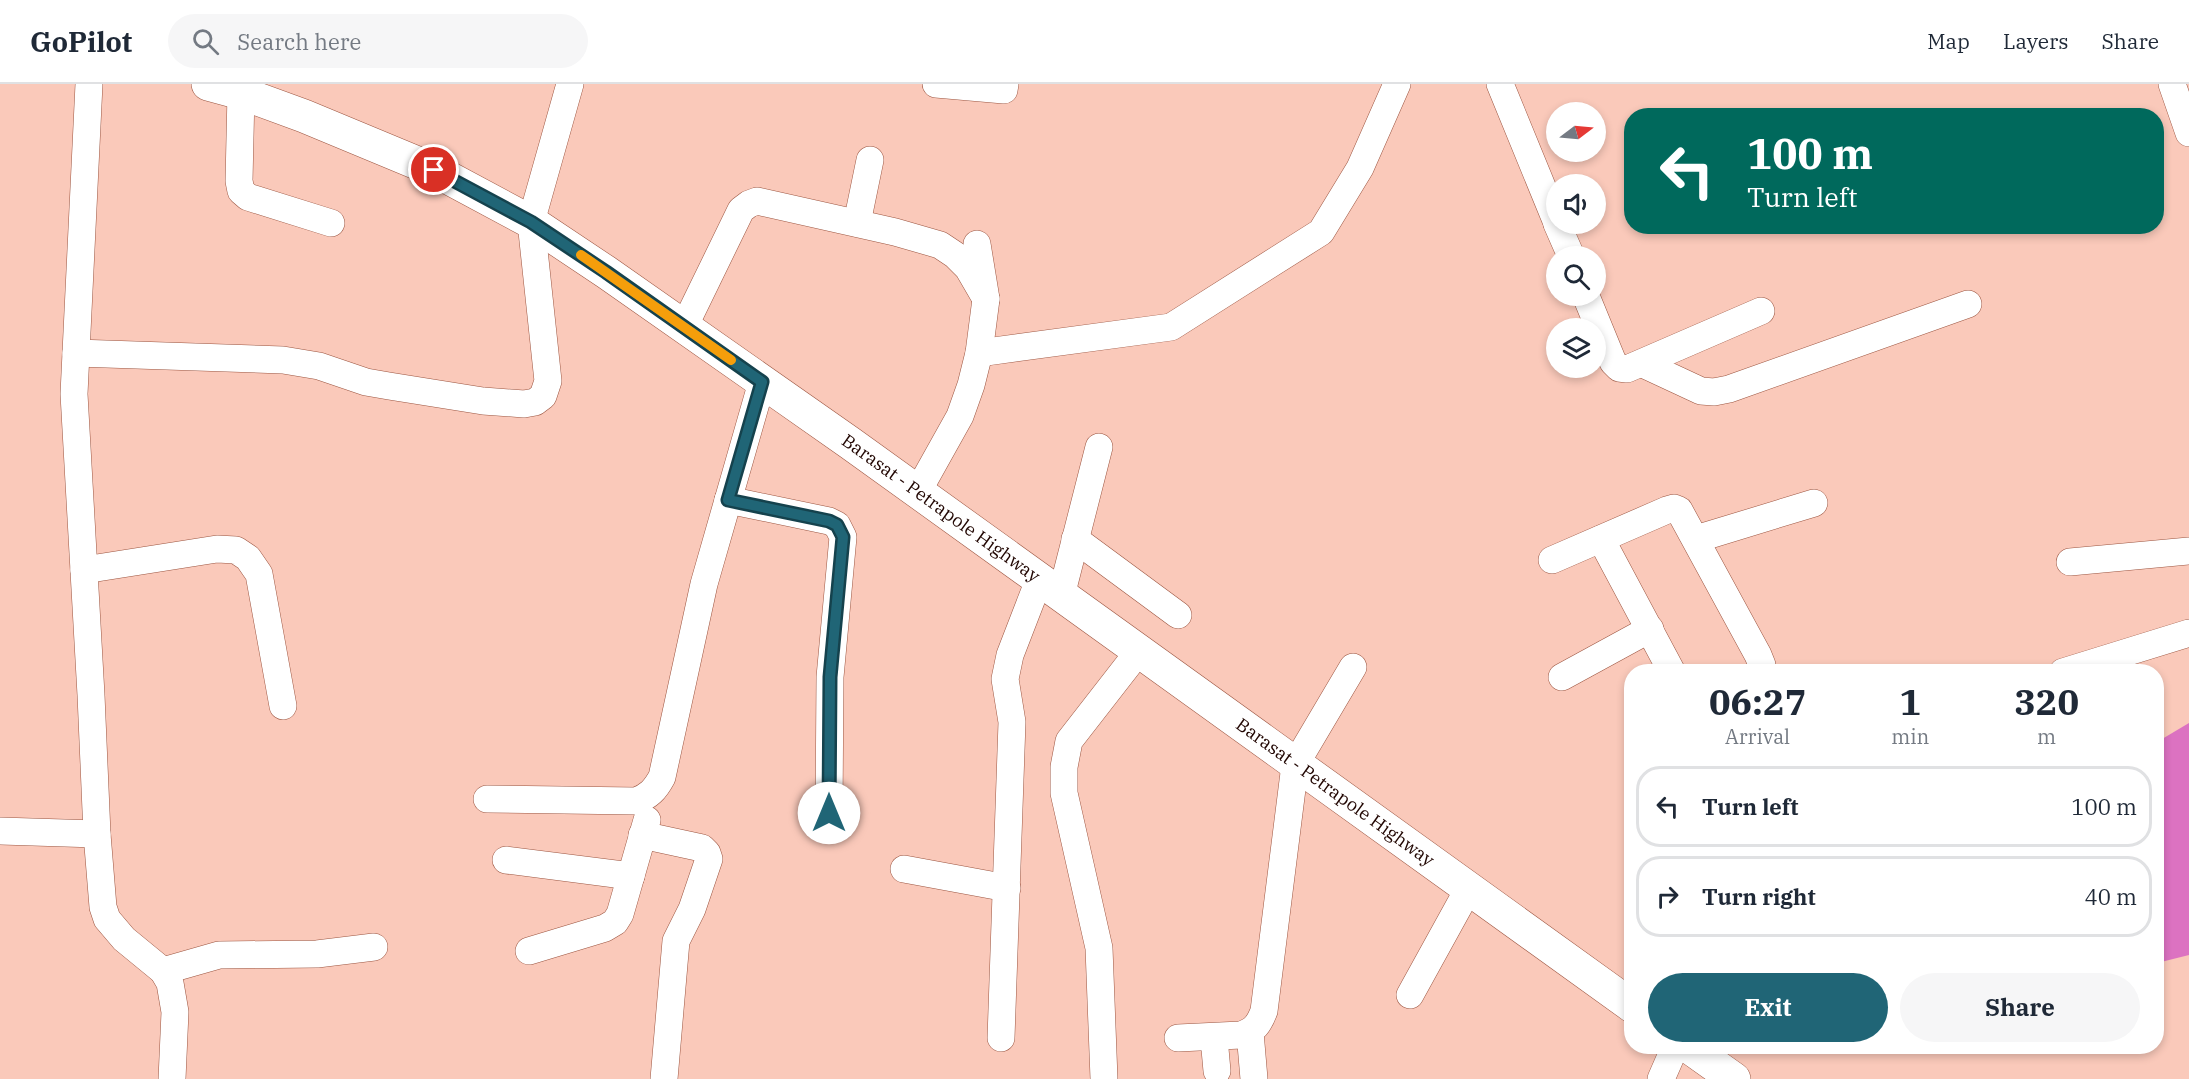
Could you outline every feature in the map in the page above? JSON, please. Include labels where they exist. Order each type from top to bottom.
[{"type":"highway","name":"Barasat - Petrapole Highway","points":[[208,84],[241,93],[304,116],[434,170],[531,222],[762,382],[1624,1000]]},
{"type":"highway","points":[[1708,1054],[1734,1079]]},
{"type":"street","points":[[89,84],[74,404],[103,907],[107,920],[124,939],[163,971],[170,982],[174,997],[172,1079]]},
{"type":"street","points":[[76,353],[283,360],[319,366],[366,382],[389,387],[483,401],[524,404],[535,402],[543,396],[548,381],[531,222],[570,84]]},
{"type":"street","points":[[936,84],[1004,90],[1005,84]]},
{"type":"street","points":[[979,353],[1171,327],[1321,232],[1360,168],[1397,84]]},
{"type":"street","points":[[1500,84],[1546,196]]},
{"type":"street","points":[[2172,84],[2189,133]]},
{"type":"street","points":[[241,93],[239,181],[241,191],[248,196],[331,223]]},
{"type":"street","points":[[857,223],[870,160]]},
{"type":"street","points":[[684,327],[741,210],[757,201],[857,223],[940,245],[968,268],[986,299]]},
{"type":"street","points":[[917,493],[960,416],[979,353],[986,299],[977,244]]},
{"type":"street","points":[[1643,364],[1701,391],[1714,392],[1729,389],[1968,304]]},
{"type":"street","points":[[1590,306],[1613,362],[1619,368],[1627,369],[1761,311]]},
{"type":"street","points":[[529,951],[605,928],[615,922],[620,914],[655,790],[662,777],[702,595],[762,382]]},
{"type":"street","points":[[1001,1038],[1012,722],[1005,679],[1010,655],[1076,539],[1099,447]]},
{"type":"street","points":[[728,500],[829,521],[837,525],[843,537],[830,677],[829,813]]},
{"type":"street","points":[[1696,539],[1814,503]]},
{"type":"street","points":[[1552,560],[1674,508],[1679,510],[1762,664]]},
{"type":"street","points":[[1076,539],[1178,615]]},
{"type":"street","points":[[1601,539],[1668,664]]},
{"type":"street","points":[[84,570],[217,549],[236,550],[248,558],[259,574],[283,706]]},
{"type":"street","points":[[2070,562],[2189,551]]},
{"type":"street","points":[[1562,677],[1650,629]]},
{"type":"street","points":[[2089,664],[2189,633]]},
{"type":"street","points":[[1104,1079],[1099,948],[1064,793],[1064,767],[1069,741],[1139,651]]},
{"type":"street","points":[[1178,1038],[1241,1035],[1250,1032],[1259,1024],[1264,1011],[1295,765],[1353,667]]},
{"type":"street","points":[[487,799],[636,801],[655,790]]},
{"type":"street","points":[[0,831],[97,834]]},
{"type":"street","points":[[642,835],[702,848],[709,860],[692,909],[676,941],[664,1079]]},
{"type":"street","points":[[506,860],[631,876]]},
{"type":"street","points":[[904,869],[1007,888]]},
{"type":"street","points":[[1410,995],[1469,888]]},
{"type":"street","points":[[163,971],[219,955],[317,954],[374,947]]},
{"type":"street","points":[[1250,1032],[1254,1079]]},
{"type":"street","points":[[1214,1038],[1216,1071]]},
{"type":"street","points":[[1661,1079],[1672,1054]]},
{"type":"shaded area","points":[[2189,723],[2189,955],[2164,961],[2164,738]]},
{"type":"slow traffic","points":[[581,255],[731,360]]},
{"type":"route","points":[[434,170],[531,222],[762,382],[728,500],[829,521],[837,525],[843,537],[830,677],[829,813]]}]
